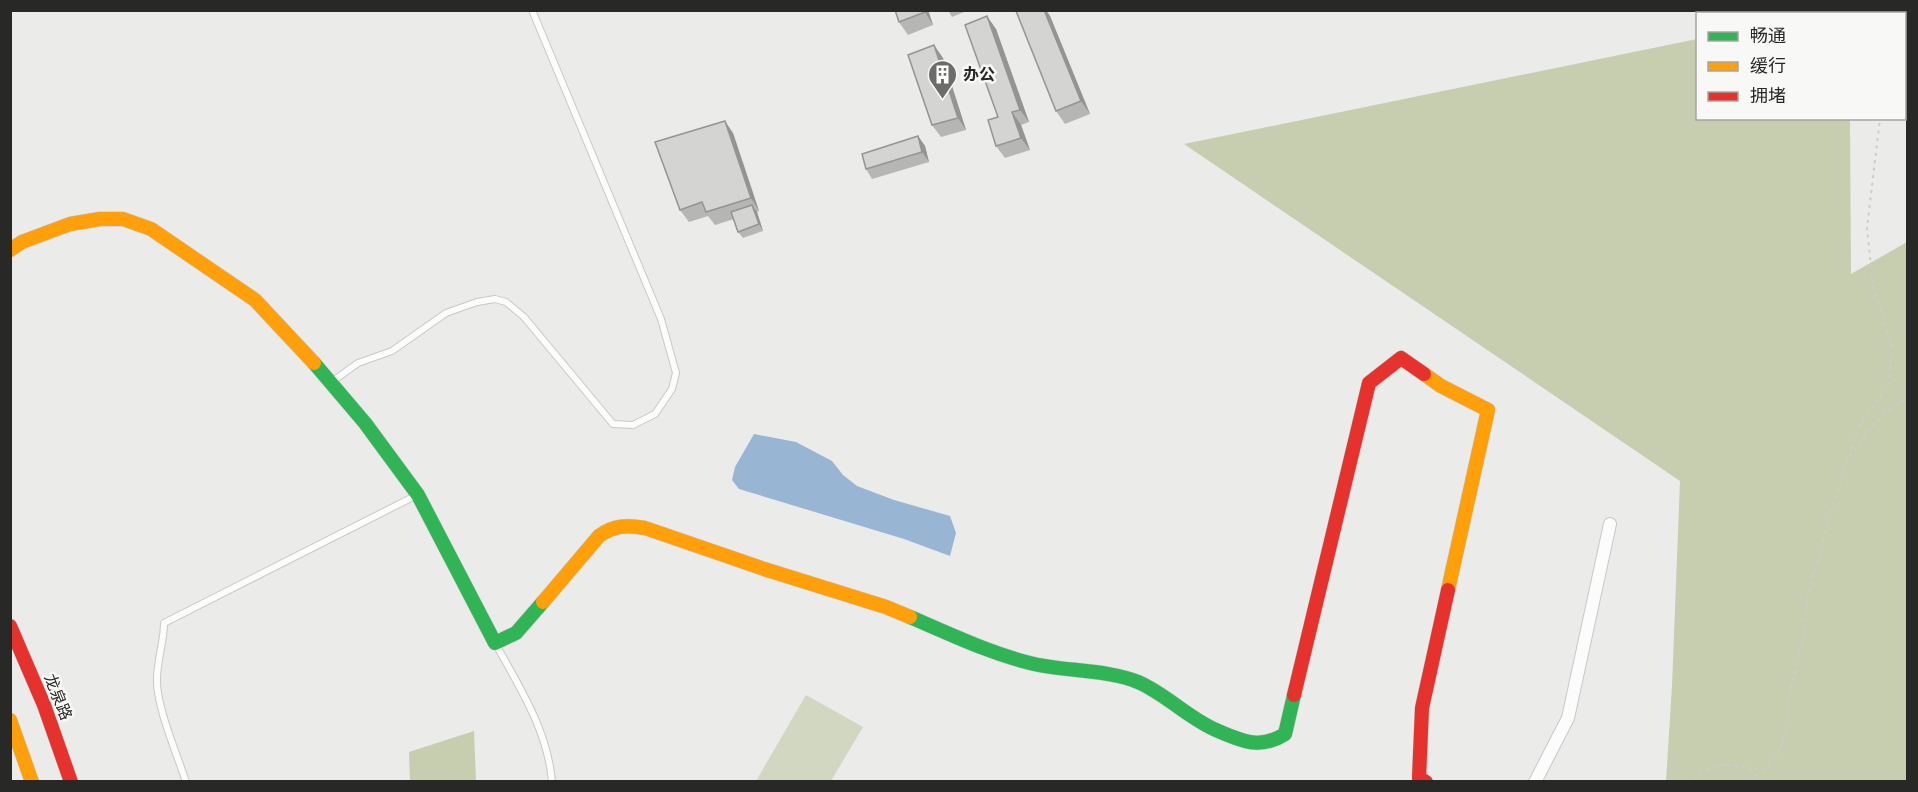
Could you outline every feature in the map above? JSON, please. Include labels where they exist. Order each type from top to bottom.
[{"type":"street","points":[[10,250],[22,242],[70,224],[100,219],[123,219],[151,229],[255,300],[332,382],[418,495],[495,643],[516,633],[526,623],[599,536],[609,529],[626,525],[645,528],[764,569],[886,607],[994,653],[1035,664],[1120,677],[1138,682],[1206,726],[1232,737],[1258,744],[1274,741],[1285,734],[1369,383],[1401,358],[1441,386],[1488,410],[1422,708],[1419,778],[1426,782]]},
{"type":"street","points":[[1535,782],[1568,718],[1610,524]]},
{"type":"street","name":"龙泉路","points":[[10,626],[44,705],[71,782]]},
{"type":"street","points":[[10,720],[33,782]]},
{"type":"lane","points":[[332,382],[358,363],[392,351],[446,313],[495,299],[506,302],[525,317],[613,424],[633,425],[655,414],[672,389],[676,373],[661,319],[532,10]]},
{"type":"lane","points":[[186,782],[159,699],[157,679],[164,623],[418,495]]},
{"type":"lane","points":[[495,643],[532,711],[551,766],[552,782]]},
{"type":"path","points":[[1687,782],[1706,768],[1726,764],[1763,768],[1780,751],[1786,729],[1790,691],[1804,632],[1808,596],[1835,498],[1860,423],[1889,385],[1892,347],[1873,285],[1867,228],[1880,120]]},
{"type":"path","points":[[1848,458],[1883,414],[1908,396]]},
{"type":"path","points":[[1750,768],[1761,782]]},
{"type":"green space","points":[[1696,39],[1696,120],[1850,120],[1851,274],[1907,242],[1907,781],[1666,781],[1680,481],[1184,144]]},
{"type":"green space","points":[[806,695],[863,727],[831,781],[756,781]]},
{"type":"green space","points":[[474,731],[476,781],[410,781],[409,752]]},
{"type":"water","points":[[754,434],[796,442],[832,461],[843,475],[857,486],[894,500],[950,516],[956,533],[950,556],[904,539],[739,489],[732,480],[735,467]]},
{"type":"building","points":[[895,10],[924,10],[925,12],[899,22]]},
{"type":"building","points":[[1044,10],[1081,101],[1056,111],[1016,11]]},
{"type":"building","points":[[987,16],[1020,110],[1012,112],[1021,138],[996,146],[988,120],[998,117],[965,25]]},
{"type":"building","name":"办公","points":[[934,45],[958,118],[932,125],[908,55]]},
{"type":"building","points":[[725,121],[751,198],[706,212],[702,202],[680,210],[655,142]]},
{"type":"building","points":[[918,136],[922,152],[866,169],[862,154]]},
{"type":"building","points":[[752,205],[759,224],[738,232],[731,212]]},
{"type":"traffic: fast","points":[[314,363],[365,423],[418,495],[495,643],[516,633],[543,602]]},
{"type":"traffic: fast","points":[[910,617],[1018,660],[1114,675],[1138,682],[1206,725],[1234,738],[1250,742],[1267,742],[1285,734],[1294,695]]},
{"type":"traffic: slow","points":[[10,250],[22,242],[70,224],[100,219],[123,219],[151,229],[255,300],[314,363]]},
{"type":"traffic: slow","points":[[1424,374],[1441,386],[1488,410],[1448,590]]},
{"type":"traffic: slow","points":[[543,602],[599,536],[615,528],[632,526],[645,528],[764,569],[886,607],[910,617]]},
{"type":"traffic: slow","points":[[10,720],[32,782]]},
{"type":"traffic: jam","points":[[1294,695],[1369,383],[1401,358],[1424,374]]},
{"type":"traffic: jam","points":[[1426,782],[1419,778],[1422,708],[1448,590]]},
{"type":"traffic: jam","points":[[10,626],[44,705],[71,782]]},
{"type":"place","name":"办公","points":[[942,100]]}]
